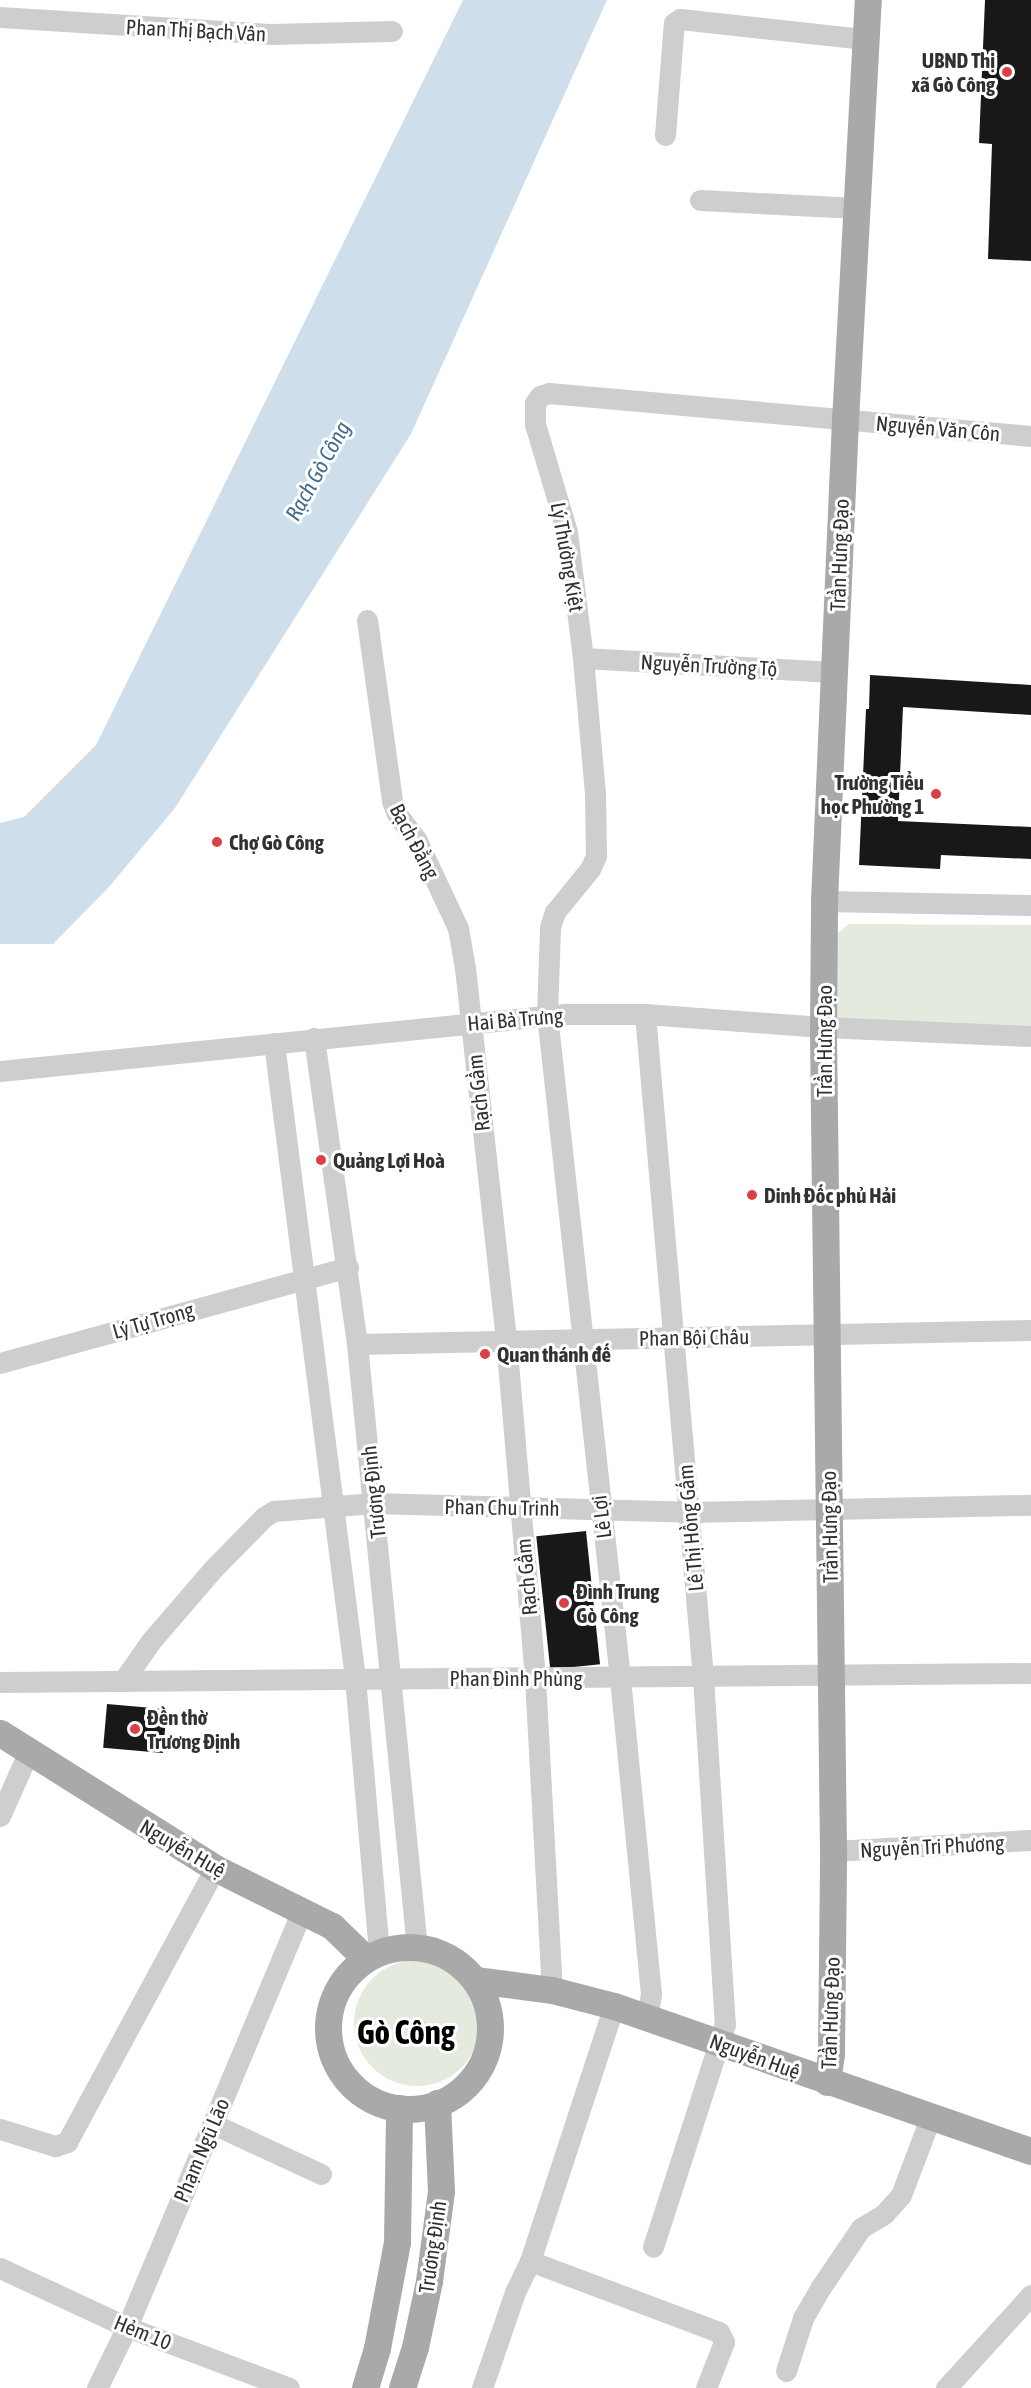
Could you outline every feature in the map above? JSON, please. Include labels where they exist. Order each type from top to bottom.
[{"type":"main road","name":"Trần Hưng Đạo","points":[[827,2082],[831,2054],[833,1851],[823,1027],[824,901],[845,421],[868,0]]},
{"type":"main road","name":"Nguyễn Huệ","points":[[0,1733],[28,1753],[215,1869],[332,1926],[372,1956]]},
{"type":"main road","points":[[405,1947],[417,1948],[431,1950],[456,1961],[475,1980],[487,2004],[490,2031],[485,2057],[472,2080],[451,2097],[437,2103],[426,2107],[399,2108],[374,2101],[352,2085],[336,2063],[328,2038],[329,2011],[339,1986],[356,1966],[372,1956],[405,1947]]},
{"type":"main road","name":"Nguyễn Huệ","points":[[475,1980],[552,1990],[614,2006],[827,2082],[1031,2151]]},
{"type":"main road","name":"Trương Định","points":[[402,2388],[415,2347],[429,2281],[441,2191],[437,2103]]},
{"type":"main road","name":"Trương Định","points":[[365,2388],[377,2348],[397,2242],[399,2108]]},
{"type":"street","name":"Phan Thị Bạch Vân","points":[[0,17],[272,34],[392,31]]},
{"type":"street","points":[[665,135],[674,23],[680,19],[866,39]]},
{"type":"street","points":[[700,200],[856,208]]},
{"type":"street","name":"Lý Thường Kiệt","points":[[547,1015],[550,927],[555,912],[590,869],[596,856],[595,793],[583,658],[567,532],[534,418],[535,403],[540,396],[549,393],[696,404],[845,421]]},
{"type":"street","name":"Nguyễn Văn Côn","points":[[845,421],[1031,436]]},
{"type":"street","name":"Bạch Đằng","points":[[367,620],[392,801],[397,814],[417,840],[458,928],[470,1022]]},
{"type":"street","name":"Nguyễn Trường Tộ","points":[[583,658],[834,672]]},
{"type":"street","points":[[824,901],[1031,904]]},
{"type":"street","name":"Hai Bà Trưng","points":[[0,1071],[547,1015],[645,1014],[823,1027],[1031,1036]]},
{"type":"street","name":"Lê Thị Hồng Gấm","points":[[645,1014],[703,1677],[725,2024],[653,2247]]},
{"type":"street","name":"Lê Lợi","points":[[547,1015],[620,1678],[651,1994],[647,2019]]},
{"type":"street","name":"Rạch Gầm","points":[[470,1022],[506,1339],[535,1678],[552,1990]]},
{"type":"street","name":"Trương Định","points":[[314,1038],[348,1267],[357,1344],[417,1948]]},
{"type":"street","name":"Trương Định","points":[[274,1043],[306,1278],[355,1678],[372,1956]]},
{"type":"street","name":"Lý Tự Trọng","points":[[0,1363],[348,1267]]},
{"type":"street","name":"Phan Bội Châu","points":[[357,1344],[506,1339],[674,1339],[828,1332],[1031,1330]]},
{"type":"street","name":"Phan Chu Trinh","points":[[123,1681],[151,1641],[213,1569],[264,1517],[274,1511],[374,1503],[520,1509],[688,1512],[1031,1505]]},
{"type":"street","name":"Phan Đình Phùng","points":[[0,1682],[1031,1673]]},
{"type":"street","points":[[0,1816],[28,1753]]},
{"type":"street","name":"Nguyễn Tri Phương","points":[[833,1851],[1031,1840]]},
{"type":"street","points":[[0,2129],[55,2146],[67,2142],[215,1869]]},
{"type":"street","name":"Phạm Ngũ Lão","points":[[97,2388],[127,2327],[302,1910]]},
{"type":"street","points":[[482,2388],[515,2292],[530,2261],[614,2006]]},
{"type":"street","points":[[786,2371],[803,2318],[821,2288],[861,2228],[884,2214],[901,2195],[931,2116]]},
{"type":"street","points":[[213,2124],[321,2174]]},
{"type":"street","points":[[530,2261],[719,2332],[724,2342],[706,2388]]},
{"type":"street","name":"Hẻm 10","points":[[0,2268],[127,2327],[289,2388]]},
{"type":"street","points":[[946,2388],[1031,2295]]},
{"type":"shaded area","points":[[849,924],[1031,925],[1031,1037],[843,1027],[830,1013],[834,936]]},
{"type":"shaded area","points":[[417,1960],[441,1965],[461,1979],[475,1999],[480,2023],[475,2047],[461,2067],[441,2081],[417,2086],[393,2081],[373,2067],[359,2047],[354,2023],[359,1999],[373,1979],[393,1965]]},
{"type":"water","name":"Rạch Gò Công","points":[[463,0],[607,0],[411,434],[175,808],[108,888],[53,944],[0,944],[0,823],[24,817],[96,745]]},
{"type":"building","name":"UBND Thị xã Gò Công","points":[[985,0],[1031,0],[1031,261],[988,259],[992,144],[979,143]]},
{"type":"building","points":[[870,675],[1031,685],[1031,715],[903,707],[898,821],[1031,827],[1031,859],[941,855],[940,869],[859,865],[866,709],[869,709]]},
{"type":"building","name":"Đình Trung Gò Công","points":[[586,1531],[600,1664],[550,1669],[536,1536]]},
{"type":"building","name":"Đền thờ Trương Định","points":[[107,1704],[167,1709],[163,1753],[103,1748]]},
{"type":"place","name":"UBND Thị xã Gò Công","points":[[1007,72]]},
{"type":"place","name":"Trường Tiểu học Phường 1","points":[[936,794]]},
{"type":"place","name":"Chợ Gò Công","points":[[217,842]]},
{"type":"place","name":"Quảng Lợi Hoà","points":[[321,1160]]},
{"type":"place","name":"Dinh Đốc phủ Hải","points":[[752,1195]]},
{"type":"place","name":"Quan thánh đế","points":[[485,1354]]},
{"type":"place","name":"Đình Trung Gò Công","points":[[564,1603]]},
{"type":"place","name":"Đền thờ Trương Định","points":[[135,1729]]},
{"type":"district","name":"Gò Công","points":[[406,2033]]}]
